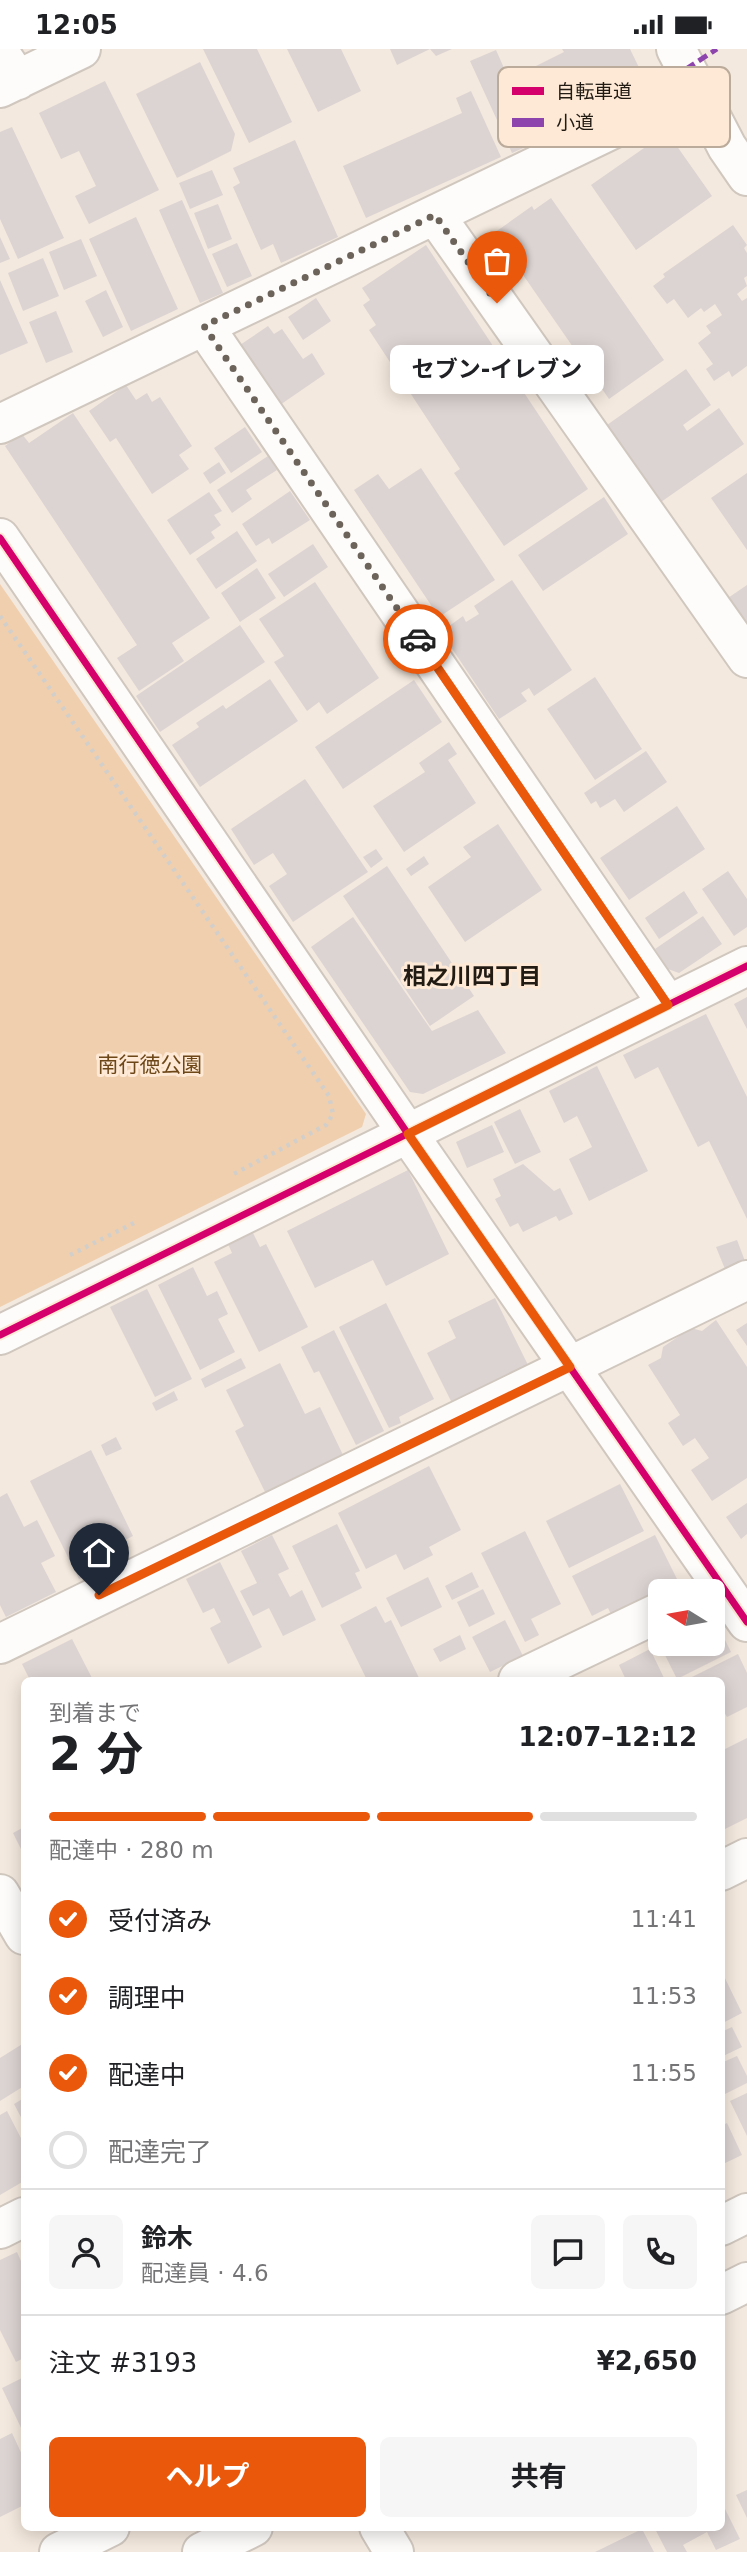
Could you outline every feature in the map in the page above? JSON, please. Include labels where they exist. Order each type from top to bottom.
[{"type":"street","points":[[6,74],[81,49]]},
{"type":"street","points":[[676,49],[685,67]]},
{"type":"street","points":[[0,424],[576,147]]},
{"type":"street","points":[[728,147],[747,176]]},
{"type":"street","points":[[435,215],[747,658]]},
{"type":"street","points":[[204,326],[668,1005]]},
{"type":"street","points":[[0,538],[570,1367],[707,1579]]},
{"type":"street","points":[[0,1335],[747,966]]},
{"type":"street","points":[[0,1644],[747,1280]]},
{"type":"street","points":[[725,1600],[747,1622]]},
{"type":"street","points":[[524,1677],[648,1618]]},
{"type":"street","points":[[725,1869],[747,1858]]},
{"type":"street","points":[[725,2223],[747,2213]]},
{"type":"street","points":[[0,2229],[21,2218]]},
{"type":"street","points":[[725,2293],[747,2282]]},
{"type":"street","points":[[59,2552],[102,2531]]},
{"type":"street","points":[[202,2552],[245,2531]]},
{"type":"street","points":[[381,2531],[394,2552]]},
{"type":"path","points":[[0,616],[329,1096],[334,1114],[327,1125],[220,1180]]},
{"type":"path","points":[[58,1260],[139,1220]]},
{"type":"green space","name":"南行徳公園","points":[[0,584],[366,1114],[362,1127],[0,1307]]},
{"type":"building","points":[[203,49],[257,49],[292,122],[249,143]]},
{"type":"building","points":[[287,49],[341,49],[361,91],[318,112]]},
{"type":"building","points":[[390,49],[430,49],[397,65]]},
{"type":"building","points":[[430,49],[452,49],[436,56]]},
{"type":"building","points":[[562,49],[630,49],[639,67],[534,67],[564,52]]},
{"type":"building","points":[[496,50],[504,67],[498,67],[498,122],[470,61]]},
{"type":"building","points":[[200,62],[235,134],[231,151],[177,178],[136,94]]},
{"type":"building","points":[[105,81],[159,190],[89,224],[75,196],[96,186],[79,151],[61,159],[39,113]]},
{"type":"building","points":[[471,91],[501,157],[366,218],[343,166],[462,113],[456,98]]},
{"type":"building","points":[[12,127],[64,238],[18,259],[0,219],[0,132]]},
{"type":"building","points":[[295,140],[338,237],[281,263],[273,244],[261,250],[233,187],[240,183],[233,168]]},
{"type":"building","points":[[509,147],[526,147],[512,153]]},
{"type":"building","points":[[645,147],[678,147],[712,196],[636,250],[591,185]]},
{"type":"building","points":[[212,170],[223,195],[190,209],[179,183]]},
{"type":"building","points":[[551,198],[664,360],[609,399],[494,233],[532,206],[534,210]]},
{"type":"building","points":[[182,200],[223,293],[200,303],[159,210]]},
{"type":"building","points":[[218,204],[232,239],[208,249],[194,213]]},
{"type":"building","points":[[136,217],[178,309],[131,331],[89,239]]},
{"type":"building","points":[[733,225],[747,245],[744,248],[747,253],[747,276],[744,278],[747,286],[737,294],[742,301],[747,298],[747,366],[732,377],[729,371],[714,381],[706,369],[713,364],[698,343],[711,333],[706,326],[722,315],[715,304],[704,312],[701,308],[688,318],[674,299],[667,304],[653,286],[665,277],[663,274]]},
{"type":"building","points":[[0,237],[10,259],[0,263]]},
{"type":"building","points":[[81,239],[97,276],[64,290],[49,252]]},
{"type":"building","points":[[237,243],[252,276],[227,287],[212,254]]},
{"type":"building","points":[[426,245],[588,489],[504,546],[454,473],[460,469],[369,330],[376,325],[363,305],[370,300],[362,288]]},
{"type":"building","points":[[43,258],[59,296],[23,311],[8,273]]},
{"type":"building","points":[[0,280],[28,343],[0,355]]},
{"type":"building","points":[[106,290],[123,327],[103,337],[85,301]]},
{"type":"building","points":[[316,298],[331,321],[303,340],[288,317]]},
{"type":"building","points":[[56,311],[73,352],[46,363],[29,322]]},
{"type":"building","points":[[268,326],[274,334],[282,329],[303,359],[312,353],[325,374],[277,407],[237,347]]},
{"type":"building","points":[[686,369],[711,405],[683,425],[687,431],[719,408],[744,444],[661,502],[607,425]]},
{"type":"building","points":[[126,385],[136,400],[147,393],[152,402],[160,397],[192,446],[179,455],[189,469],[152,494],[116,438],[110,442],[89,411]]},
{"type":"building","points":[[73,413],[210,618],[172,643],[184,661],[139,691],[117,658],[137,645],[5,446],[22,434],[29,443]]},
{"type":"building","points":[[245,427],[262,452],[231,473],[214,448]]},
{"type":"building","points":[[268,456],[277,470],[246,490],[252,499],[232,513],[217,490]]},
{"type":"building","points":[[219,462],[226,473],[210,484],[203,473]]},
{"type":"building","points":[[421,468],[495,580],[439,617],[354,490],[378,474],[389,489]]},
{"type":"building","points":[[747,473],[747,550],[711,498]]},
{"type":"building","points":[[290,491],[310,520],[272,544],[269,538],[256,546],[242,524]]},
{"type":"building","points":[[209,492],[222,511],[214,515],[221,525],[211,532],[215,538],[190,555],[167,520]]},
{"type":"building","points":[[604,497],[628,534],[543,591],[518,555]]},
{"type":"building","points":[[237,531],[257,561],[216,589],[196,559]]},
{"type":"building","points":[[313,544],[328,567],[284,597],[268,574]]},
{"type":"building","points":[[257,568],[276,598],[240,622],[221,593]]},
{"type":"building","points":[[512,580],[572,670],[534,696],[529,688],[521,693],[527,701],[499,719],[441,632],[463,616],[466,622],[479,614],[474,606]]},
{"type":"building","points":[[315,582],[379,678],[327,714],[319,702],[307,711],[274,662],[284,656],[259,619]]},
{"type":"building","points":[[747,585],[747,628],[725,600]]},
{"type":"building","points":[[240,625],[265,662],[160,732],[136,696]]},
{"type":"building","points":[[595,677],[642,749],[595,780],[547,709]]},
{"type":"building","points":[[270,679],[298,721],[200,787],[172,745],[199,727],[196,723],[223,705],[226,709]]},
{"type":"building","points":[[414,680],[442,722],[343,789],[315,747]]},
{"type":"building","points":[[449,742],[457,754],[448,760],[476,803],[404,852],[373,806],[425,772],[419,763]]},
{"type":"building","points":[[646,751],[667,782],[624,812],[615,799],[600,808],[596,801],[591,804],[584,793]]},
{"type":"building","points":[[305,779],[368,872],[293,922],[269,886],[287,874],[273,853],[254,865],[231,829]]},
{"type":"building","points":[[677,806],[705,849],[629,900],[600,858]]},
{"type":"building","points":[[498,824],[542,890],[465,942],[428,887],[471,857],[463,847]]},
{"type":"building","points":[[376,849],[383,859],[371,868],[363,857]]},
{"type":"building","points":[[424,856],[429,864],[411,876],[406,869]]},
{"type":"building","points":[[387,866],[474,996],[430,1026],[343,896]]},
{"type":"building","points":[[728,871],[747,899],[747,927],[734,936],[702,889]]},
{"type":"building","points":[[684,891],[698,913],[659,939],[645,918]]},
{"type":"building","points":[[703,916],[722,944],[679,973],[668,969],[655,949]]},
{"type":"building","points":[[353,917],[432,1031],[478,1010],[506,1053],[423,1094],[410,1092],[311,947]]},
{"type":"building","points":[[747,997],[747,1029],[734,1004]]},
{"type":"building","points":[[706,1014],[747,1097],[747,1219],[709,1141],[698,1147],[658,1067],[635,1079],[623,1055]]},
{"type":"building","points":[[597,1066],[648,1171],[589,1201],[569,1159],[592,1147],[577,1116],[564,1123],[549,1091]]},
{"type":"building","points":[[520,1109],[541,1152],[515,1164],[494,1122]]},
{"type":"building","points":[[492,1125],[504,1152],[467,1168],[456,1142]]},
{"type":"building","points":[[523,1164],[554,1191],[560,1188],[573,1214],[559,1221],[556,1216],[523,1232],[518,1223],[510,1227],[495,1199],[501,1196],[493,1179]]},
{"type":"building","points":[[408,1170],[449,1254],[386,1286],[373,1260],[315,1288],[287,1231]]},
{"type":"building","points":[[252,1231],[260,1247],[266,1244],[308,1327],[259,1352],[214,1262],[232,1253],[228,1244]]},
{"type":"building","points":[[737,1240],[745,1261],[725,1269],[716,1247]]},
{"type":"building","points":[[193,1267],[207,1296],[217,1291],[228,1314],[218,1319],[235,1352],[200,1370],[158,1285]]},
{"type":"building","points":[[147,1289],[192,1379],[155,1397],[110,1307]]},
{"type":"building","points":[[495,1298],[529,1367],[453,1405],[427,1353],[456,1338],[448,1321]]},
{"type":"building","points":[[386,1303],[434,1399],[399,1417],[401,1423],[389,1428],[339,1327]]},
{"type":"building","points":[[716,1320],[747,1367],[747,1478],[712,1501],[691,1470],[709,1458],[695,1438],[683,1446],[668,1423],[680,1415],[648,1365],[661,1358],[663,1347],[691,1328],[702,1331]]},
{"type":"building","points":[[747,1323],[747,1346],[736,1330]]},
{"type":"building","points":[[334,1330],[384,1431],[356,1445],[319,1371],[314,1373],[301,1347]]},
{"type":"building","points":[[241,1358],[246,1368],[205,1388],[201,1379]]},
{"type":"building","points":[[280,1363],[305,1414],[320,1407],[343,1455],[266,1494],[235,1431],[244,1426],[226,1390]]},
{"type":"building","points":[[174,1391],[178,1400],[156,1411],[152,1403]]},
{"type":"building","points":[[116,1437],[122,1449],[106,1456],[101,1445]]},
{"type":"building","points":[[91,1450],[133,1536],[101,1552],[108,1564],[79,1579],[30,1481]]},
{"type":"building","points":[[429,1466],[461,1530],[429,1547],[433,1555],[404,1570],[396,1554],[366,1569],[338,1513]]},
{"type":"building","points":[[620,1484],[644,1531],[569,1568],[546,1521]]},
{"type":"building","points":[[7,1493],[24,1527],[37,1520],[55,1556],[41,1563],[56,1592],[6,1617],[0,1605],[0,1497]]},
{"type":"building","points":[[747,1503],[747,1534],[741,1539],[726,1517]]},
{"type":"building","points":[[337,1524],[360,1571],[355,1573],[362,1588],[322,1608],[292,1546]]},
{"type":"building","points":[[525,1531],[561,1604],[531,1619],[539,1635],[525,1642],[481,1553]]},
{"type":"building","points":[[272,1535],[289,1569],[278,1574],[290,1597],[302,1590],[316,1620],[283,1636],[269,1608],[253,1616],[240,1591],[257,1583],[241,1551]]},
{"type":"building","points":[[655,1535],[677,1579],[648,1579],[648,1596],[611,1614],[608,1608],[592,1616],[572,1576]]},
{"type":"building","points":[[220,1562],[262,1647],[228,1664],[210,1628],[221,1622],[214,1608],[203,1613],[186,1579]]},
{"type":"building","points":[[472,1572],[479,1587],[452,1600],[445,1586]]},
{"type":"building","points":[[428,1577],[442,1607],[401,1627],[386,1598]]},
{"type":"building","points":[[483,1589],[495,1614],[469,1627],[457,1602]]},
{"type":"building","points":[[376,1606],[385,1623],[391,1620],[419,1677],[366,1677],[340,1625]]},
{"type":"building","points":[[505,1620],[523,1656],[490,1672],[472,1637]]},
{"type":"building","points":[[460,1635],[466,1649],[440,1662],[433,1649]]},
{"type":"building","points":[[72,1639],[91,1677],[28,1677],[22,1664]]},
{"type":"building","points":[[725,1640],[731,1652],[725,1655]]},
{"type":"building","points":[[648,1650],[648,1656],[653,1656],[664,1677],[625,1677],[619,1665]]},
{"type":"building","points":[[738,1654],[747,1673],[747,1707],[727,1717],[725,1677],[692,1677]]},
{"type":"building","points":[[666,1656],[723,1656],[681,1677],[676,1677]]},
{"type":"building","points":[[747,1738],[747,1818],[725,1829],[725,1749]]},
{"type":"building","points":[[21,1829],[21,1849],[13,1833]]},
{"type":"building","points":[[725,1978],[742,2013],[725,2022]]},
{"type":"building","points":[[732,2027],[742,2047],[725,2055],[725,2030]]},
{"type":"building","points":[[21,2045],[21,2088],[0,2101],[0,2058]]},
{"type":"building","points":[[737,2056],[747,2076],[747,2083],[725,2094],[725,2061]]},
{"type":"building","points":[[747,2093],[747,2136],[730,2101]]},
{"type":"building","points":[[21,2100],[21,2117],[14,2104]]},
{"type":"building","points":[[7,2111],[21,2138],[21,2183],[0,2195],[0,2115]]},
{"type":"building","points":[[727,2123],[742,2155],[725,2163]]},
{"type":"building","points":[[17,2252],[21,2261],[21,2360],[16,2362],[0,2330],[0,2260]]},
{"type":"building","points":[[21,2378],[21,2428],[2,2388]]},
{"type":"building","points":[[12,2433],[21,2452],[21,2506],[0,2517],[0,2439]]},
{"type":"building","points":[[747,2490],[747,2518],[736,2495]]},
{"type":"building","points":[[725,2509],[740,2539],[716,2550],[707,2532],[683,2545],[687,2552],[667,2552],[656,2531],[725,2531]]},
{"type":"building","points":[[643,2531],[654,2552],[595,2552]]},
{"type":"marked path","points":[[689,67],[717,49]]},
{"type":"cycle path","points":[[0,538],[408,1134],[747,1622]]},
{"type":"cycle path","points":[[0,1335],[747,966]]},
{"type":"way so far","points":[[418,639],[204,326],[435,215],[497,303]]},
{"type":"place","name":"セブン-イレブン","points":[[497,303]]},
{"type":"district","name":"相之川四丁目","points":[[472,976]]},
{"type":"route","points":[[99,1595],[570,1367],[408,1134],[668,1005],[418,639]]}]
